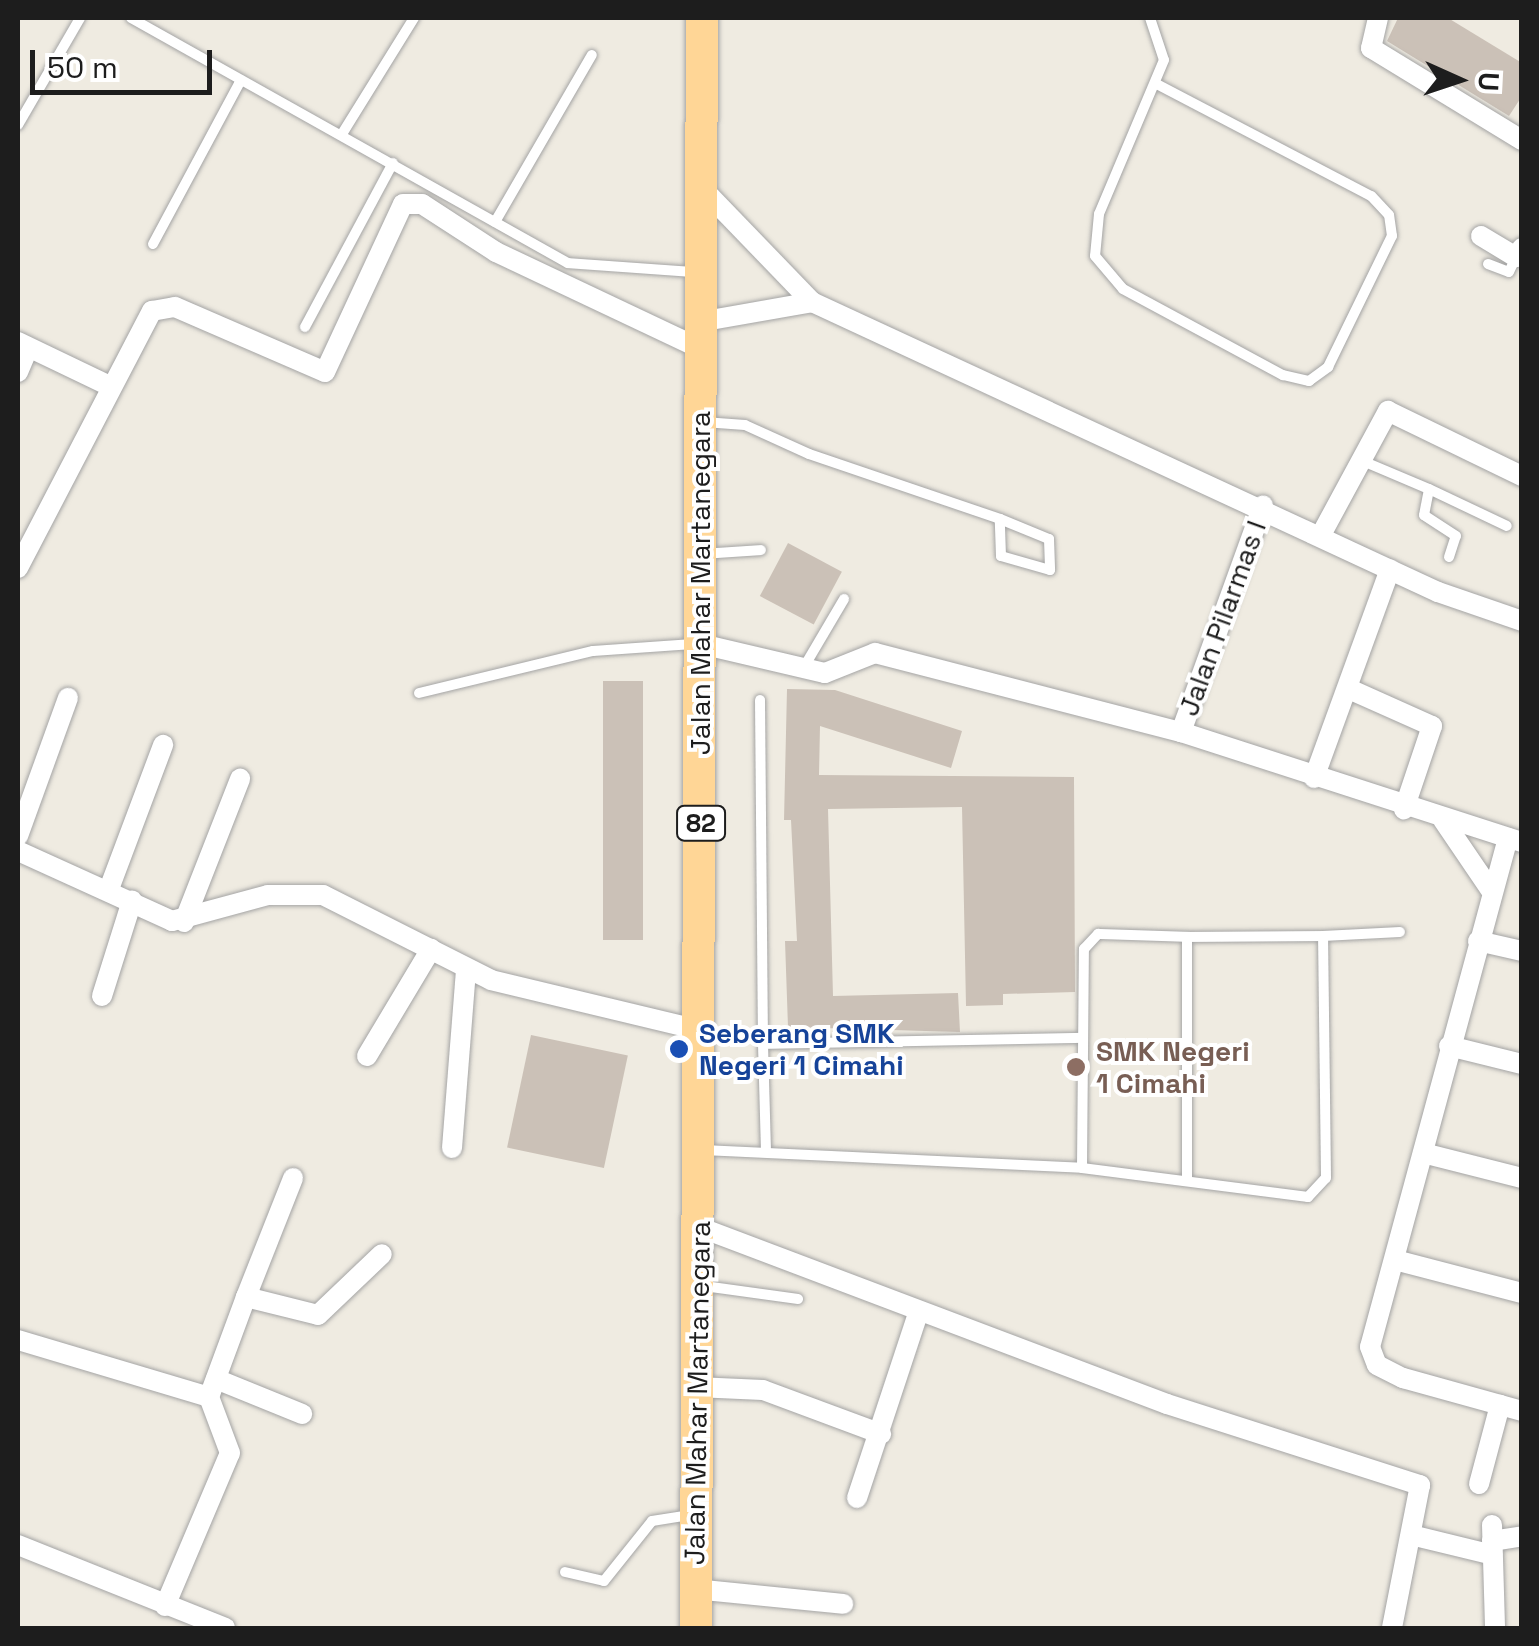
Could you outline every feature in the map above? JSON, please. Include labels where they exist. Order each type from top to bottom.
[{"type":"main road","name":"Jalan Mahar Martanegara","points":[[696,1628],[701,644],[698,184],[702,18]]},
{"type":"street","points":[[1378,18],[1372,48],[1522,140]]},
{"type":"street","points":[[698,184],[812,302],[1263,504],[1390,569],[1522,621]]},
{"type":"street","points":[[18,568],[112,387],[160,305],[325,372],[409,202],[574,292],[699,335],[812,302]]},
{"type":"street","points":[[1481,236],[1519,252]]},
{"type":"street","points":[[18,372],[23,345],[112,387]]},
{"type":"street","points":[[1322,533],[1365,462],[1388,411],[1522,476]]},
{"type":"street","name":"Jalan Pilarmas I","points":[[1181,732],[1263,504]]},
{"type":"street","points":[[1314,778],[1390,569]]},
{"type":"street","points":[[701,644],[825,673],[876,654],[1181,732],[1404,809],[1515,840],[1492,892],[1478,940],[1371,1357],[1404,1378],[1522,1411]]},
{"type":"street","points":[[1349,689],[1432,726],[1404,809]]},
{"type":"street","points":[[18,836],[68,698]]},
{"type":"street","points":[[109,889],[163,745]]},
{"type":"street","points":[[184,922],[240,779]]},
{"type":"street","points":[[1443,820],[1492,892]]},
{"type":"street","points":[[18,851],[184,922],[268,894],[306,892],[350,904],[466,970],[700,1030]]},
{"type":"street","points":[[102,996],[132,901]]},
{"type":"street","points":[[1478,940],[1522,951]]},
{"type":"street","points":[[367,1056],[431,949]]},
{"type":"street","points":[[452,1148],[466,970]]},
{"type":"street","points":[[1449,1046],[1522,1064]]},
{"type":"street","points":[[1423,1153],[1522,1178]]},
{"type":"street","points":[[165,1606],[230,1453],[212,1388],[293,1178]]},
{"type":"street","points":[[699,1227],[918,1314],[1420,1485],[1392,1628]]},
{"type":"street","points":[[246,1297],[318,1314],[382,1254]]},
{"type":"street","points":[[1394,1260],[1522,1293]]},
{"type":"street","points":[[857,1498],[918,1314]]},
{"type":"street","points":[[18,1340],[302,1414]]},
{"type":"street","points":[[696,1388],[763,1390],[881,1434]]},
{"type":"street","points":[[1479,1484],[1500,1405]]},
{"type":"street","points":[[1410,1536],[1493,1540],[1522,1536]]},
{"type":"street","points":[[1493,1540],[1496,1628]]},
{"type":"street","points":[[18,1546],[225,1628]]},
{"type":"street","points":[[694,1589],[842,1604]]},
{"type":"lane","points":[[18,125],[80,18]]},
{"type":"lane","points":[[131,18],[582,267],[698,272]]},
{"type":"lane","points":[[342,134],[414,18]]},
{"type":"lane","points":[[1150,18],[1164,60],[1099,214],[1095,256],[1124,289],[1283,375],[1308,381],[1328,368],[1384,252],[1390,215],[1371,196],[1157,84]]},
{"type":"lane","points":[[495,222],[592,55]]},
{"type":"lane","points":[[153,244],[242,80]]},
{"type":"lane","points":[[306,327],[394,164]]},
{"type":"lane","points":[[1488,264],[1509,272],[1519,252]]},
{"type":"lane","points":[[699,422],[745,425],[1000,519],[1052,542],[1050,570],[1001,556],[1000,519]]},
{"type":"lane","points":[[1365,462],[1507,526]]},
{"type":"lane","points":[[1429,490],[1424,516],[1456,536],[1449,557]]},
{"type":"lane","points":[[700,554],[761,550]]},
{"type":"lane","points":[[803,668],[844,599]]},
{"type":"lane","points":[[419,693],[593,651],[701,644]]},
{"type":"lane","points":[[760,700],[766,1150]]},
{"type":"lane","points":[[1082,1168],[1082,1038],[1089,939],[1400,932]]},
{"type":"lane","points":[[700,1150],[766,1150],[1082,1168],[1188,1178],[1308,1197],[1326,1178],[1323,936]]},
{"type":"lane","points":[[1188,937],[1188,1178]]},
{"type":"lane","points":[[764,1044],[1082,1038]]},
{"type":"lane","points":[[698,1286],[798,1299]]},
{"type":"lane","points":[[565,1572],[604,1582],[652,1521],[694,1515]]},
{"type":"building","points":[[1398,18],[1448,18],[1522,63],[1522,96],[1509,116],[1387,41]]},
{"type":"building","points":[[788,543],[842,572],[814,625],[760,596]]},
{"type":"building","points":[[603,681],[643,681],[643,940],[603,940]]},
{"type":"building","points":[[787,689],[835,690],[962,731],[951,768],[820,726],[819,775],[1074,777],[1075,992],[1003,994],[1003,1005],[966,1006],[962,807],[828,809],[833,996],[958,993],[960,1032],[788,1027],[785,941],[797,941],[791,820],[784,820]]},
{"type":"building","points":[[531,1035],[628,1056],[604,1168],[507,1147]]},
{"type":"place","name":"Seberang SMK Negeri 1 Cimahi","points":[[679,1049]]},
{"type":"place","name":"SMK Negeri 1 Cimahi","points":[[1076,1067]]}]
